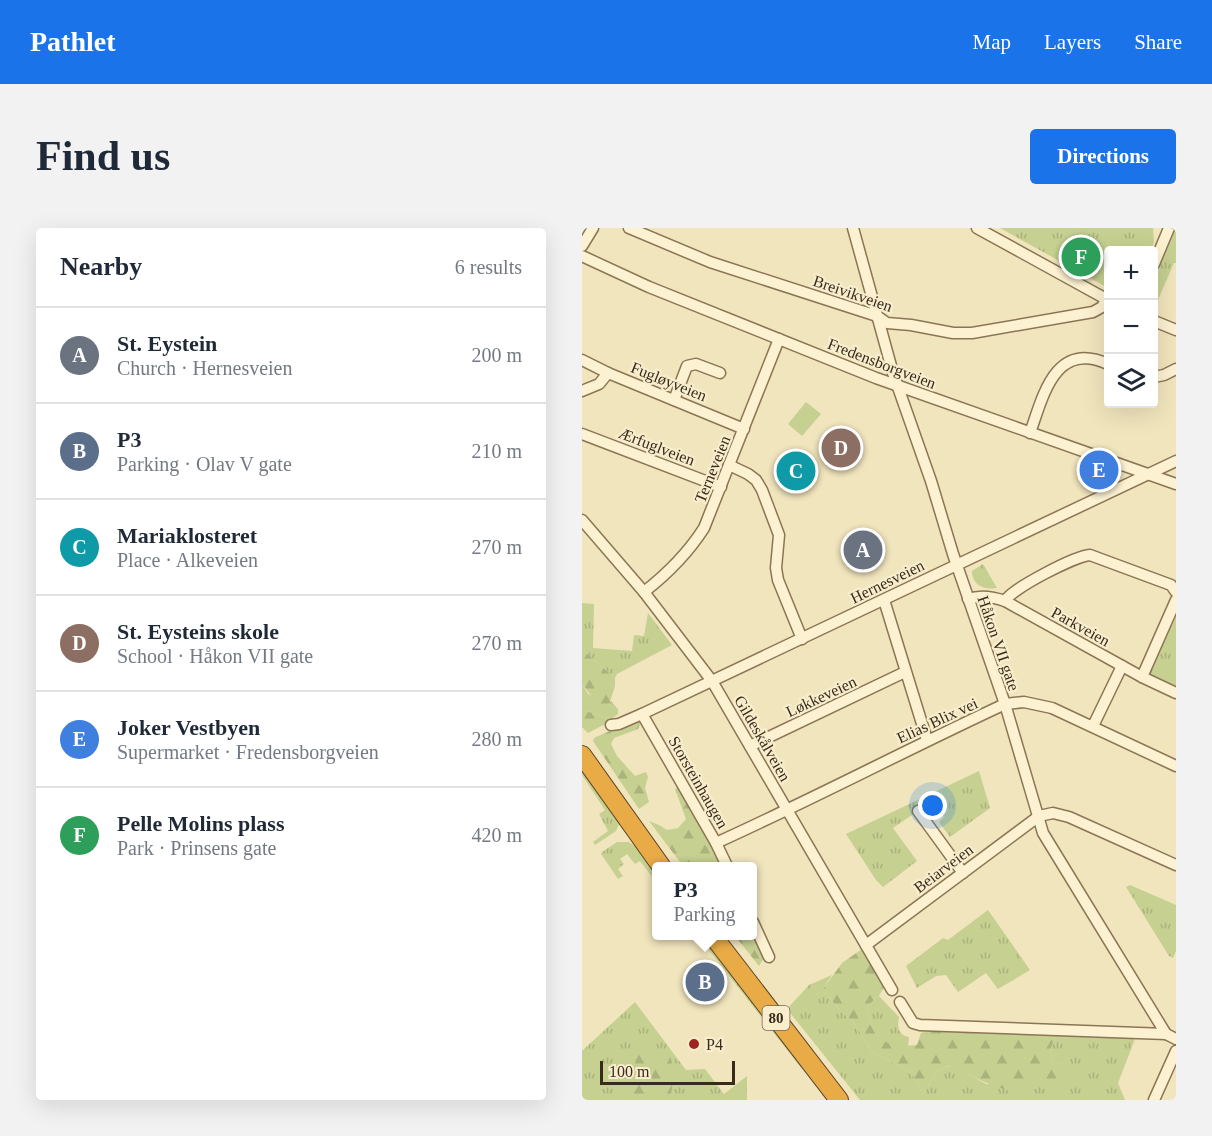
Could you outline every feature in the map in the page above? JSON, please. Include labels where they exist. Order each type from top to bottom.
[{"type":"highway","points":[[582,755],[657,862]]},
{"type":"highway","name":"80","points":[[716,940],[839,1100]]},
{"type":"street","points":[[582,246],[594,228]]},
{"type":"street","name":"Breivikveien","points":[[629,228],[710,262],[877,316],[887,323],[911,324],[953,333],[972,333],[1093,312],[1102,307],[1107,300]]},
{"type":"street","name":"Håkon VII gate","points":[[853,228],[898,384],[1005,704],[1047,841],[1171,1037]]},
{"type":"street","points":[[977,228],[1104,297]]},
{"type":"street","points":[[1158,254],[1168,228]]},
{"type":"street","name":"Fredensborgveien","points":[[582,256],[649,287],[876,378],[1176,484]]},
{"type":"street","points":[[1158,323],[1176,330]]},
{"type":"street","name":"Terneveien","points":[[644,592],[678,561],[704,528],[779,339]]},
{"type":"street","points":[[1030,433],[1048,382],[1059,369],[1068,363],[1089,359],[1104,363]]},
{"type":"street","name":"Fugløyveien","points":[[582,360],[744,429]]},
{"type":"street","points":[[674,400],[687,366],[696,364],[720,373]]},
{"type":"street","points":[[1158,376],[1176,369]]},
{"type":"street","points":[[582,392],[599,384],[608,373]]},
{"type":"street","name":"Ærfuglveien","points":[[582,434],[721,487]]},
{"type":"street","name":"Hernesveien","points":[[611,725],[642,714],[1176,461]]},
{"type":"street","points":[[729,465],[756,480],[762,490],[779,535],[777,580],[802,639]]},
{"type":"street","name":"Gildeskålveien","points":[[582,520],[644,592],[712,681],[892,990]]},
{"type":"street","points":[[1005,601],[1013,591],[1077,558],[1090,555],[1171,585],[1176,592]]},
{"type":"street","name":"Parkveien","points":[[968,599],[996,598],[1005,601],[1142,677],[1176,693]]},
{"type":"street","points":[[884,600],[927,740]]},
{"type":"street","points":[[1142,677],[1176,600]]},
{"type":"street","points":[[1093,726],[1122,666]]},
{"type":"street","name":"Løkkeveien","points":[[750,746],[905,672]]},
{"type":"street","name":"Elias Blix vei","points":[[716,843],[1005,704],[1024,702],[1042,705],[1093,726],[1176,766]]},
{"type":"street","name":"Storsteinhaugen","points":[[642,714],[725,862]]},
{"type":"street","points":[[918,810],[963,873]]},
{"type":"street","points":[[1039,816],[1053,813],[1069,817],[1176,865]]},
{"type":"street","name":"Beiarveien","points":[[866,945],[1039,816]]},
{"type":"street","points":[[757,931],[769,957]]},
{"type":"street","points":[[900,1002],[913,1023],[920,1025],[1171,1037]]},
{"type":"street","points":[[1154,1100],[1176,1051]]},
{"type":"green space","points":[[1000,228],[1153,228],[1153,246],[1104,246],[1104,286]]},
{"type":"green space","points":[[1176,228],[1176,263],[1158,300],[1158,271]]},
{"type":"green space","points":[[806,402],[821,414],[802,436],[788,424]]},
{"type":"green space","points":[[983,564],[997,588],[979,586],[974,580],[972,571]]},
{"type":"green space","points":[[582,603],[594,604],[593,648],[632,651],[634,635],[644,636],[648,613],[672,645],[617,674],[615,678],[582,649]]},
{"type":"green space","points":[[1176,614],[1176,687],[1149,674]]},
{"type":"green space","points":[[582,649],[615,678],[609,705],[599,706],[582,684]]},
{"type":"green space","points":[[582,684],[588,694],[609,705],[611,701],[618,709],[618,714],[611,719],[582,710]]},
{"type":"green space","points":[[582,710],[611,719],[588,733],[582,727]]},
{"type":"green space","points":[[637,719],[641,722],[638,729],[614,738],[611,744],[617,756],[635,776],[646,772],[648,777],[645,788],[649,802],[639,809],[593,741],[594,738]]},
{"type":"green space","points":[[582,763],[620,822],[616,831],[595,845],[593,842],[608,831],[599,814],[605,810],[582,775]]},
{"type":"green space","points":[[979,771],[990,808],[950,837],[939,822],[944,817],[931,800],[920,804],[922,808],[893,828],[917,861],[883,887],[846,834]]},
{"type":"green space","points":[[678,787],[681,789],[719,862],[680,862],[649,821],[667,830],[678,828],[686,819],[675,789]]},
{"type":"green space","points":[[617,842],[629,842],[640,850],[652,865],[652,877],[640,861],[635,864],[627,854],[620,859],[624,864],[618,869],[623,876],[618,879],[601,854]]},
{"type":"green space","points":[[1130,885],[1176,905],[1176,951],[1173,958],[1169,956],[1126,887]]},
{"type":"green space","points":[[988,910],[1030,970],[998,989],[986,973],[958,992],[946,975],[936,976],[917,988],[906,966],[943,938],[948,940]]},
{"type":"green space","points":[[701,940],[709,940],[803,1067],[802,1069]]},
{"type":"green space","points":[[738,940],[755,940],[764,958],[759,966]]},
{"type":"green space","points":[[862,949],[884,987],[879,996],[867,1006],[872,1026],[881,1039],[888,1043],[906,1046],[917,1045],[921,1033],[929,1031],[1056,1035],[1050,1050],[1053,1061],[1064,1065],[1070,1071],[1057,1091],[1037,1082],[1028,1083],[1024,1094],[1014,1092],[986,1083],[950,1065],[937,1071],[923,1095],[912,1073],[872,1052],[855,1024],[837,1007],[823,989],[842,963]]},
{"type":"green space","points":[[832,975],[823,989],[837,1007],[855,1024],[872,1052],[912,1073],[923,1095],[937,1071],[951,1065],[986,1084],[1037,1082],[1064,1065],[1053,1061],[1050,1050],[1056,1035],[1135,1039],[1118,1083],[1125,1100],[860,1100],[787,1009],[809,985]]},
{"type":"green space","points":[[879,996],[899,1017],[899,1030],[909,1037],[908,1046],[898,1046],[883,1041],[874,1030],[867,1006]]},
{"type":"green space","points":[[635,1002],[686,1070],[705,1069],[724,1094],[747,1076],[747,1100],[582,1100],[582,1051]]},
{"type":"green space","points":[[649,1049],[669,1052],[673,1076],[670,1100],[630,1099],[630,1084],[637,1054]]},
{"type":"place","name":"Pelle Molins plass","points":[[1081,257]]},
{"type":"place","name":"St. Eysteins skole","points":[[841,448]]},
{"type":"place","name":"Joker Vestbyen","points":[[1099,470]]},
{"type":"place","name":"Mariaklosteret","points":[[796,471]]},
{"type":"place","name":"St. Eystein","points":[[863,550]]},
{"type":"place","name":"P3","points":[[705,982]]},
{"type":"place","name":"P4","points":[[694,1044]]}]
